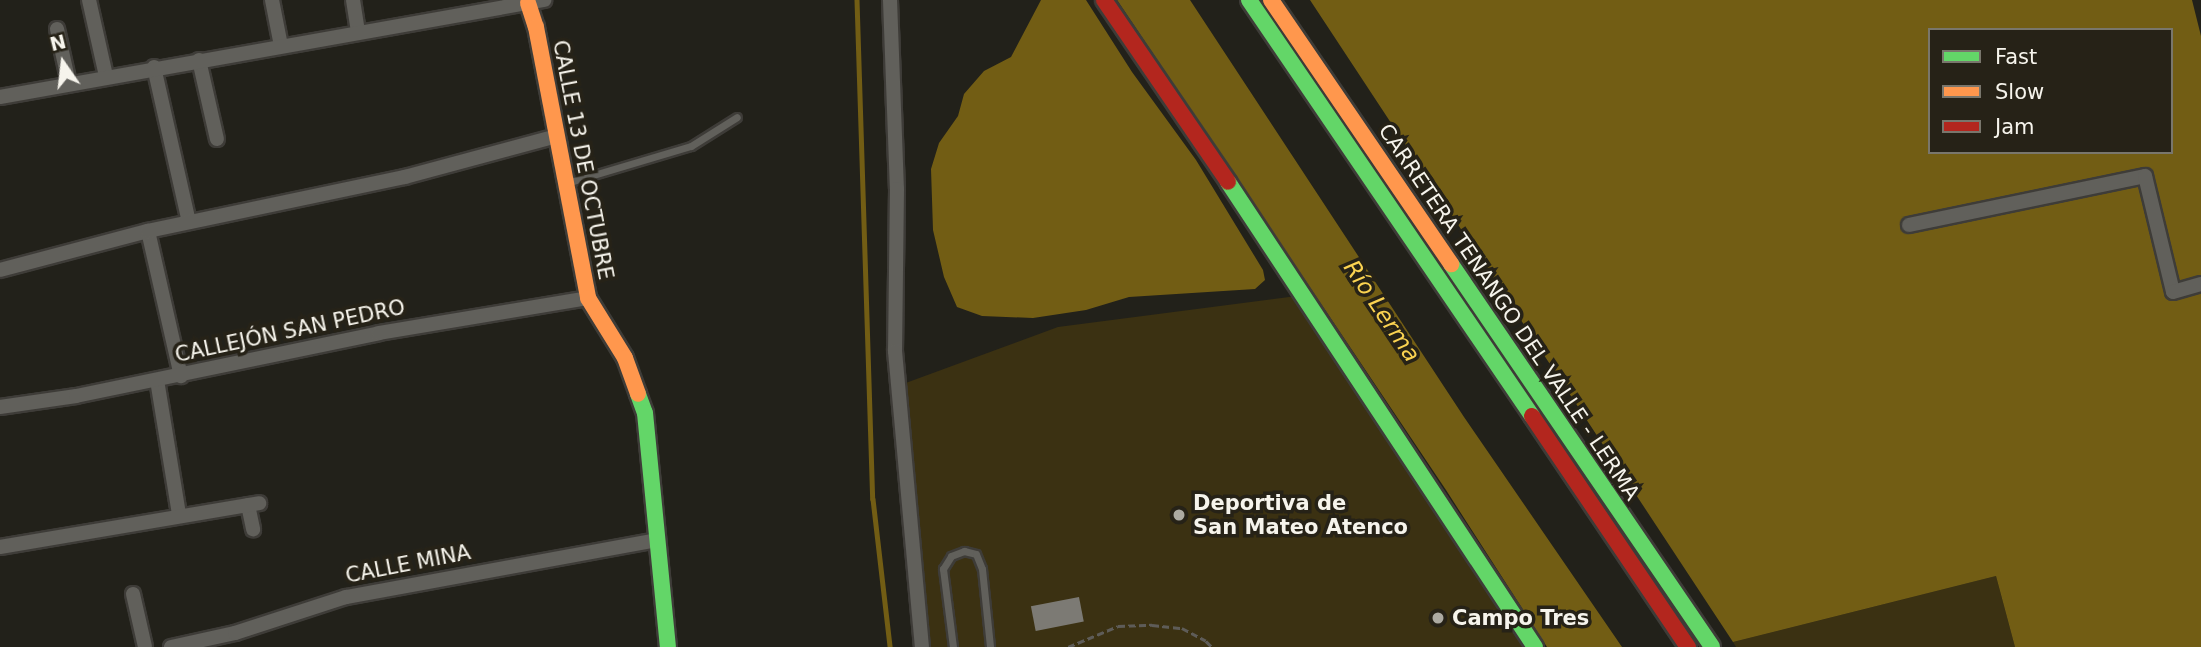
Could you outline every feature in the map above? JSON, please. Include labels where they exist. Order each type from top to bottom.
[{"type":"main road","points":[[1104,0],[1192,127],[1535,647]]},
{"type":"main road","points":[[1249,0],[1688,647]]},
{"type":"main road","name":"CARRETERA TENANGO DEL VALLE - LERMA","points":[[1271,0],[1712,647]]},
{"type":"main road","name":"CALLE 13 DE OCTUBRE","points":[[528,3],[536,27],[588,298],[625,358],[638,387],[645,413],[668,647]]},
{"type":"street","points":[[89,0],[106,76]]},
{"type":"street","points":[[272,0],[281,46]]},
{"type":"street","points":[[353,0],[358,31]]},
{"type":"street","points":[[0,97],[154,67],[544,0]]},
{"type":"street","points":[[890,0],[897,189],[895,351],[922,647]]},
{"type":"street","points":[[57,29],[69,83]]},
{"type":"street","points":[[200,60],[217,139]]},
{"type":"street","points":[[154,67],[189,222]]},
{"type":"street","points":[[0,270],[189,222],[405,177],[556,136]]},
{"type":"street","points":[[1909,225],[2145,176],[2173,292],[2201,284]]},
{"type":"street","points":[[148,232],[181,376]]},
{"type":"street","name":"CALLEJÓN SAN PEDRO","points":[[0,407],[181,376],[379,333],[588,298]]},
{"type":"street","points":[[157,380],[179,516]]},
{"type":"street","points":[[0,547],[253,504],[253,529]]},
{"type":"street","name":"CALLE MINA","points":[[171,647],[235,633],[346,597],[658,540]]},
{"type":"street","points":[[133,594],[145,647]]},
{"type":"lane","points":[[566,183],[691,146],[737,117]]},
{"type":"lane","points":[[953,647],[943,569],[951,556],[964,551],[976,554],[982,569],[990,647]]},
{"type":"path","points":[[1068,647],[1118,626],[1152,625],[1182,628],[1212,647]]},
{"type":"shaded area","name":"Deportiva de San Mateo Atenco","points":[[1297,296],[1530,647],[927,647],[903,384],[1058,327]]},
{"type":"shaded area","points":[[1996,576],[2015,647],[1736,647],[1733,642]]},
{"type":"water","points":[[1041,0],[1086,0],[1132,72],[1196,160],[1263,270],[1265,280],[1255,289],[1129,297],[1086,310],[1033,318],[982,316],[957,307],[944,277],[933,230],[931,169],[939,143],[958,116],[964,94],[984,71],[1011,57]]},
{"type":"water","name":"Río Lerma","points":[[1117,0],[1190,0],[1464,417],[1622,647],[1547,647],[1446,490]]},
{"type":"water","points":[[1310,0],[2192,0],[2201,36],[2201,647],[2015,647],[1996,576],[1733,642]]},
{"type":"building","points":[[1079,597],[1084,622],[1036,631],[1031,606]]},
{"type":"waterway","points":[[857,0],[873,499],[890,647]]},
{"type":"traffic: fast","points":[[1249,0],[1532,416]]},
{"type":"traffic: fast","points":[[1228,182],[1535,647]]},
{"type":"traffic: fast","points":[[1451,264],[1712,647]]},
{"type":"traffic: fast","points":[[638,394],[645,413],[668,647]]},
{"type":"traffic: slow","points":[[1271,0],[1451,264]]},
{"type":"traffic: slow","points":[[528,3],[536,27],[588,298],[625,358],[638,394]]},
{"type":"traffic: jam","points":[[1104,0],[1228,182]]},
{"type":"traffic: jam","points":[[1532,416],[1688,647]]},
{"type":"place","name":"Deportiva de San Mateo Atenco","points":[[1179,515]]},
{"type":"place","name":"Campo Tres","points":[[1438,618]]}]
